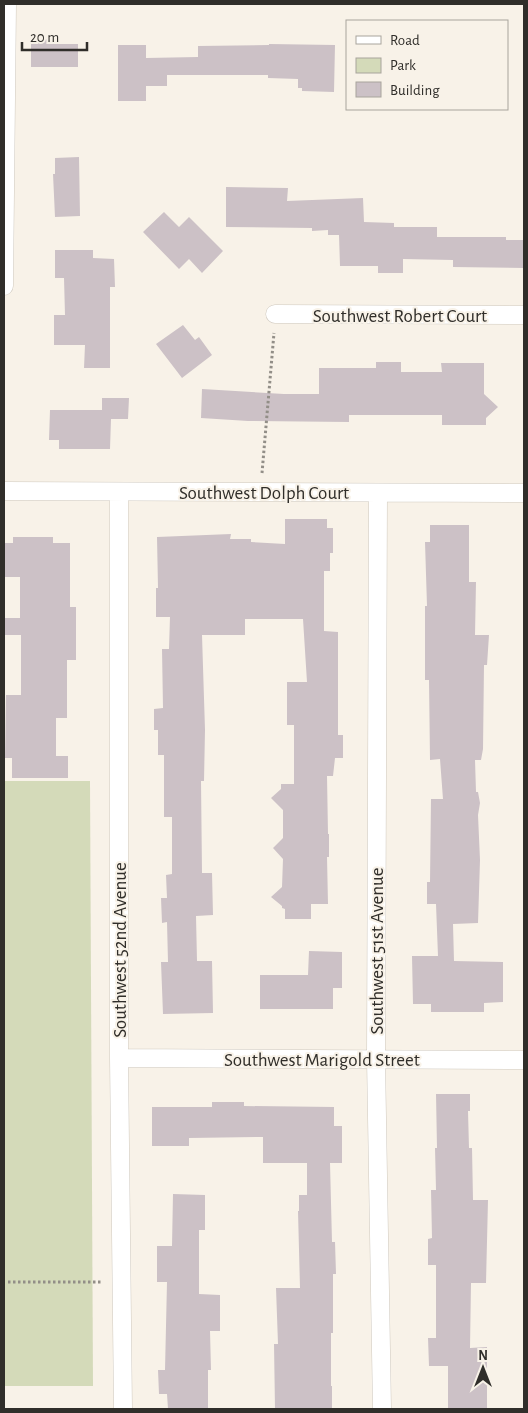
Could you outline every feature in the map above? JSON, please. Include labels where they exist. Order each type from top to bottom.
[{"type":"street","points":[[4,286],[7,4]]},
{"type":"street","name":"Southwest Robert Court","points":[[275,314],[524,315]]},
{"type":"street","name":"Southwest Dolph Court","points":[[4,491],[524,493]]},
{"type":"street","name":"Southwest 52nd Avenue","points":[[119,492],[122,1409]]},
{"type":"street","name":"Southwest 51st Avenue","points":[[378,493],[376,1059],[382,1409]]},
{"type":"street","name":"Southwest Marigold Street","points":[[120,1058],[524,1060]]},
{"type":"path","points":[[263,492],[262,473],[275,314]]},
{"type":"path","points":[[8,1282],[85,1282]]},
{"type":"green space","points":[[4,781],[90,781],[93,1386],[4,1386]]},
{"type":"building","points":[[59,39],[59,44],[78,44],[78,67],[31,67],[31,40]]},
{"type":"building","points":[[118,45],[146,45],[146,58],[198,57],[198,46],[335,45],[334,92],[302,91],[302,88],[298,88],[298,79],[268,78],[268,75],[167,75],[167,86],[146,86],[146,101],[118,101]]},
{"type":"building","points":[[79,157],[80,216],[55,217],[53,174],[55,174],[55,158]]},
{"type":"building","points":[[226,187],[288,188],[287,201],[363,198],[364,222],[394,223],[394,227],[437,227],[437,237],[506,237],[506,240],[524,240],[524,268],[453,267],[453,260],[403,259],[403,273],[378,273],[378,266],[340,266],[339,235],[328,235],[328,230],[312,231],[312,228],[226,227]]},
{"type":"building","points":[[164,212],[179,227],[189,217],[223,251],[202,273],[189,259],[179,269],[143,232]]},
{"type":"building","points":[[55,250],[93,250],[93,258],[114,259],[115,287],[110,287],[110,368],[84,368],[85,345],[54,345],[54,315],[65,315],[64,278],[55,278]]},
{"type":"building","points":[[183,325],[195,340],[199,337],[212,355],[182,378],[156,344]]},
{"type":"building","points":[[376,362],[401,362],[401,372],[442,372],[441,363],[484,363],[484,394],[498,407],[486,418],[486,425],[442,425],[442,415],[349,415],[349,422],[248,421],[201,418],[202,389],[319,394],[319,368],[376,368]]},
{"type":"building","points":[[102,398],[129,398],[128,419],[111,419],[110,449],[59,449],[59,440],[49,440],[50,410],[102,410]]},
{"type":"building","points":[[285,519],[327,519],[327,528],[333,528],[333,553],[330,553],[330,571],[324,571],[324,631],[338,632],[338,735],[343,735],[343,758],[335,758],[333,776],[327,776],[329,834],[329,857],[327,857],[328,904],[311,904],[311,919],[285,919],[285,909],[271,897],[282,887],[283,859],[273,848],[283,838],[283,810],[271,798],[281,789],[281,784],[294,784],[294,725],[287,725],[287,682],[307,682],[303,619],[245,619],[245,635],[202,635],[205,730],[204,781],[201,781],[202,873],[212,873],[213,915],[196,916],[197,961],[212,961],[213,1013],[163,1014],[161,962],[168,962],[167,922],[162,923],[161,898],[167,898],[166,875],[172,874],[172,817],[164,817],[164,755],[158,755],[158,730],[154,730],[154,709],[163,708],[162,649],[169,649],[170,617],[156,617],[156,588],[158,588],[157,537],[231,534],[230,539],[251,539],[251,542],[285,544]]},
{"type":"building","points":[[430,525],[469,525],[469,582],[476,582],[475,635],[489,635],[487,665],[484,665],[483,749],[481,760],[475,760],[476,792],[478,792],[480,803],[478,815],[480,860],[478,923],[453,924],[454,961],[503,962],[503,1002],[484,1003],[484,1012],[431,1012],[431,1004],[413,1004],[412,956],[438,956],[436,904],[427,904],[427,882],[430,882],[431,799],[443,799],[440,759],[430,760],[429,680],[425,680],[425,606],[427,606],[425,542],[430,542]]},
{"type":"building","points":[[13,537],[53,537],[53,543],[70,543],[70,607],[76,607],[76,660],[67,660],[67,718],[56,718],[56,756],[68,756],[68,778],[12,778],[12,758],[5,758],[6,695],[21,695],[21,635],[4,635],[4,618],[20,618],[20,577],[4,577],[4,543],[13,543]]},
{"type":"building","points":[[309,951],[342,952],[342,988],[333,988],[333,1009],[260,1009],[260,975],[308,975]]},
{"type":"building","points":[[436,1094],[470,1094],[470,1111],[468,1111],[469,1148],[472,1148],[473,1200],[488,1200],[486,1283],[471,1283],[470,1348],[487,1347],[487,1409],[448,1409],[448,1366],[429,1366],[428,1338],[436,1338],[436,1265],[428,1265],[428,1239],[432,1238],[431,1190],[436,1190]]},
{"type":"building","points":[[212,1102],[244,1102],[244,1106],[334,1107],[334,1126],[342,1126],[342,1163],[330,1163],[332,1242],[335,1242],[336,1274],[333,1274],[333,1333],[331,1333],[332,1409],[275,1409],[274,1344],[278,1344],[276,1288],[300,1288],[298,1211],[299,1195],[307,1195],[307,1163],[263,1163],[263,1137],[189,1138],[189,1146],[152,1146],[152,1107],[212,1107]]},
{"type":"building","points":[[173,1194],[205,1195],[205,1230],[199,1230],[199,1294],[220,1295],[220,1331],[210,1331],[211,1370],[208,1370],[208,1409],[168,1409],[167,1394],[159,1394],[158,1370],[165,1370],[167,1282],[157,1282],[157,1246],[172,1246]]}]
